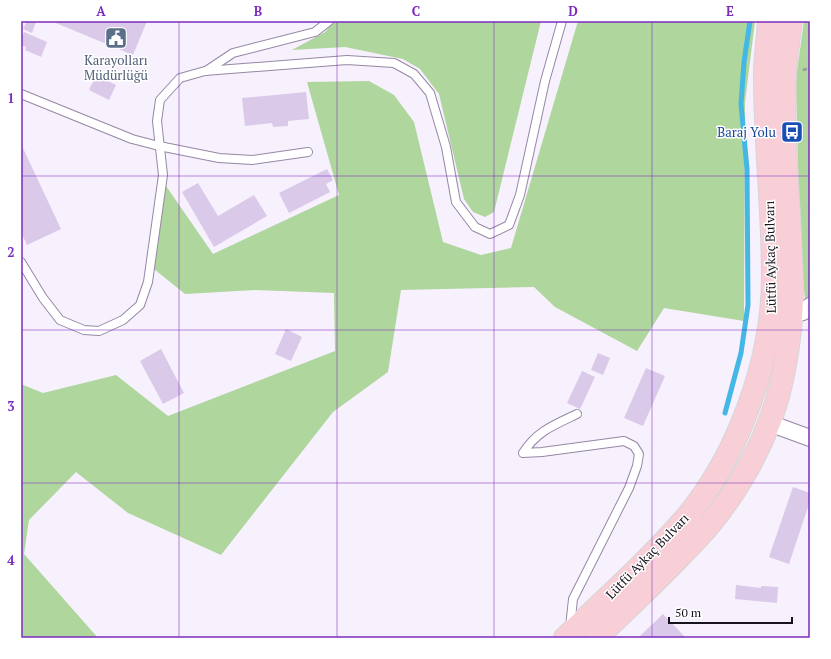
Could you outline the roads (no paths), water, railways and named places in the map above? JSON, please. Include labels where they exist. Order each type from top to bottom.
[{"type":"main road","name":"Lütfü Aykaç Bulvarı","points":[[567,636],[647,559],[685,518],[713,481],[746,414],[761,366],[771,322],[773,277],[765,74],[769,21]]},
{"type":"main road","name":"Lütfü Aykaç Bulvarı","points":[[596,638],[662,576],[711,524],[737,486],[770,423],[784,364],[801,311],[791,258],[787,190],[785,71],[791,21]]},
{"type":"main road","points":[[746,414],[770,423]]},
{"type":"street","points":[[770,423],[810,438]]},
{"type":"lane","points":[[205,71],[233,53],[315,32],[329,21]]},
{"type":"lane","points":[[21,262],[43,298],[60,320],[84,330],[99,331],[123,320],[140,305],[148,282],[163,175],[157,121],[160,100],[180,78],[205,71],[347,60],[394,63],[414,74],[430,93],[446,147],[456,202],[475,228],[490,234],[509,225],[520,195],[545,82],[562,21]]},
{"type":"lane","points":[[21,94],[132,139],[159,146],[219,158],[252,160],[308,152]]},
{"type":"lane","points":[[567,636],[573,599],[629,488],[637,466],[639,454],[634,446],[624,441],[542,452],[522,453],[544,430],[577,414]]},
{"type":"waterway","points":[[725,413],[741,353],[748,305],[747,169],[741,104],[744,62],[750,21]]},
{"type":"place","name":"Karayolları Müdürlüğü","points":[[116,38]]},
{"type":"place","name":"Baraj Yolu","points":[[792,132]]}]
